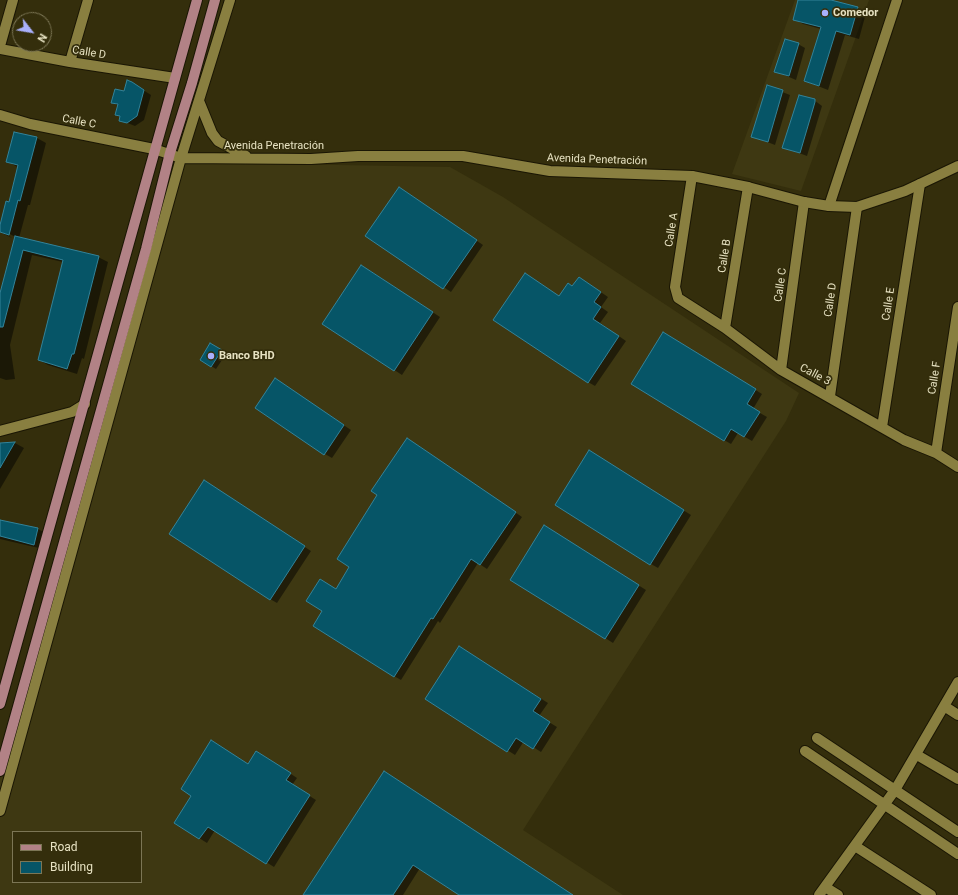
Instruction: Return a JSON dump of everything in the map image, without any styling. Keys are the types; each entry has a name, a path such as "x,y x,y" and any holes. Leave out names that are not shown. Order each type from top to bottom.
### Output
{"main road":[{"path":"0,704 85,404 154,149 197,0"},
{"path":"0,771 146,249 170,153 216,0"}],"street":[{"path":"0,47 13,0"},
{"path":"70,62 88,0"},
{"path":"0,810 181,158 230,0"},
{"path":"828,206 897,0"},
{"name":"Calle D","path":"0,47 70,62 175,78"},
{"path":"199,100 212,133 218,141 250,158"},
{"name":"Calle C","path":"0,115 30,124 154,149"},
{"name":"Avenida Penetración","path":"154,149 170,153 181,158 311,159 358,156 463,156 550,171 692,176 748,187 804,202 828,206 857,207 878,201 920,184 958,166"},
{"name":"Calle A","path":"675,287 692,176"},
{"name":"Calle E","path":"882,427 920,184"},
{"name":"Calle B","path":"725,328 748,187"},
{"name":"Calle C","path":"782,370 804,202"},
{"name":"Calle D","path":"830,396 857,207"},
{"name":"Calle 3","path":"675,287 678,298 725,328 782,370 830,396 904,440 936,453 958,467"},
{"name":"Calle F","path":"936,453 958,310"},
{"path":"0,431 72,412 85,404"},
{"path":"838,895 822,891 895,790 917,755 958,682"},
{"path":"944,706 958,715"},
{"path":"817,738 958,832"},
{"path":"805,751 958,854"},
{"path":"917,755 958,779"},
{"path":"855,846 931,895"}],"shaded area":[{"path":"795,0 869,0 801,191 732,174"},
{"path":"172,162 450,167 503,197 799,393 786,421 523,830 623,895 0,895 0,779"}],"building":[{"name":"Comedor","path":"798,0 831,0 858,7 850,35 836,31 819,86 804,81 821,27 793,20"},
{"path":"785,39 799,43 789,76 774,72"},
{"path":"127,80 144,90 137,116 127,123 119,121 120,116 115,115 118,104 111,103 115,89 124,91"},
{"path":"767,85 783,90 768,142 751,137"},
{"path":"799,95 815,99 800,153 782,148"},
{"path":"14,132 37,137 20,201 18,200 9,235 0,232 0,225 6,201 9,202 18,165 6,162"},
{"path":"399,187 477,240 443,289 365,236"},
{"path":"15,236 99,256 74,354 72,354 67,369 38,360 63,260 23,250 3,327 0,327 0,293"},
{"path":"361,265 433,312 394,371 322,324"},
{"path":"525,273 559,296 568,283 572,286 579,277 601,292 594,302 601,307 593,319 619,336 588,383 493,320"},
{"path":"663,332 756,389 747,404 760,412 744,437 731,429 724,441 631,384"},
{"name":"Banco BHD","path":"210,343 222,350 211,367 200,360"},
{"path":"275,378 344,425 324,455 255,408"},
{"path":"407,438 516,512 480,565 471,559 433,619 431,618 394,677 313,626 322,611 306,601 320,579 336,589 349,567 337,559 377,495 371,491"},
{"path":"15,442 0,468 0,443"},
{"path":"589,450 684,510 650,565 555,505"},
{"path":"204,480 305,546 270,600 169,534"},
{"path":"0,520 38,528 34,545 0,536"},
{"path":"544,525 639,585 605,639 510,580"},
{"path":"459,646 541,699 533,711 550,722 533,749 516,738 507,752 425,699"},
{"path":"211,740 248,764 256,751 291,773 286,780 310,795 266,864 208,827 199,839 174,823 191,796 181,789"},
{"path":"384,771 573,895 459,895 413,865 393,895 303,895"}],"place":[{"name":"Comedor","path":"825,13"},
{"name":"Banco BHD","path":"211,356"}]}
